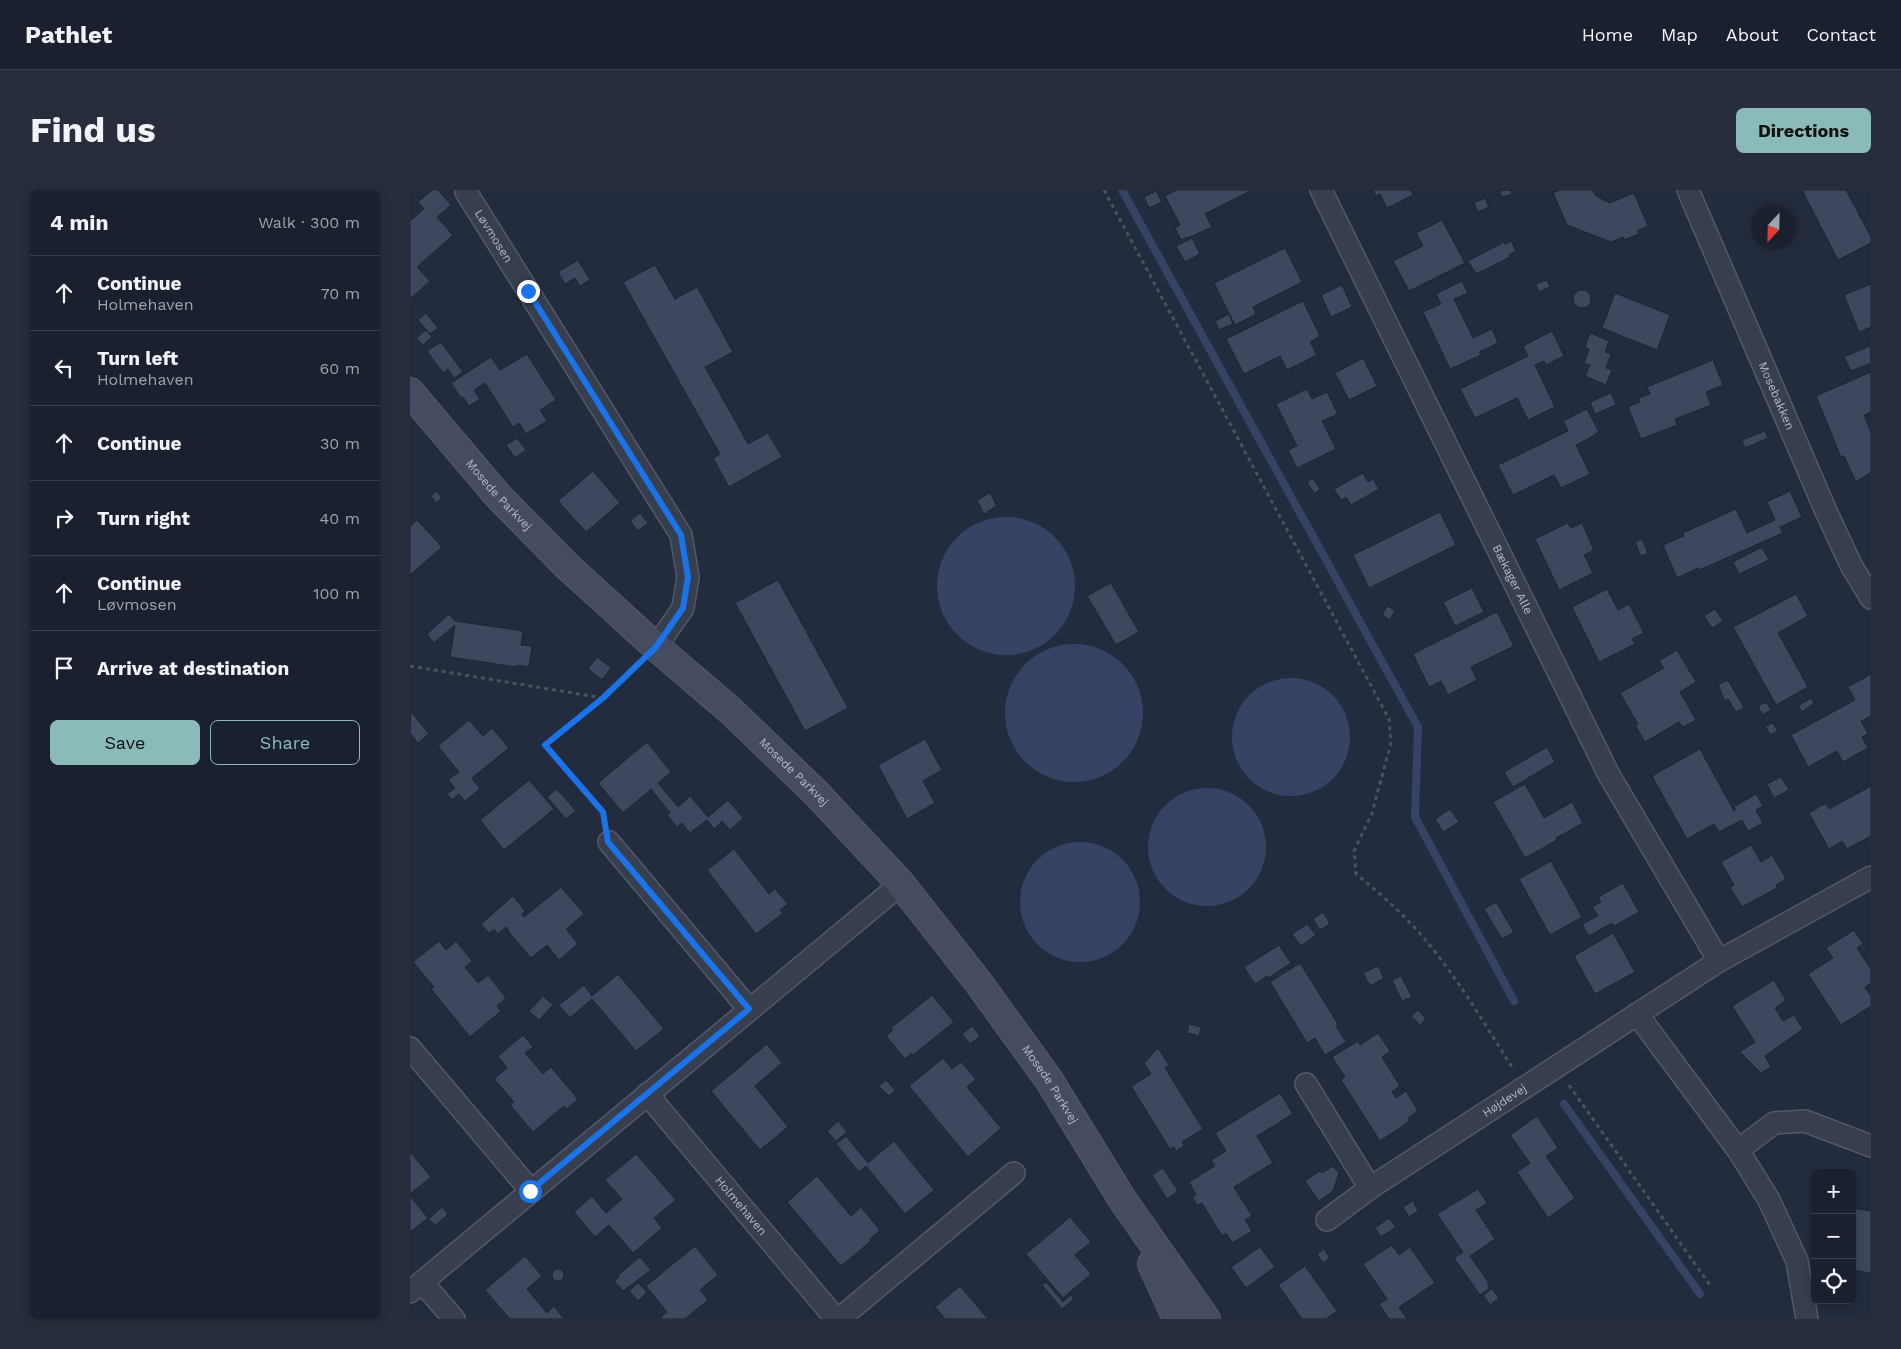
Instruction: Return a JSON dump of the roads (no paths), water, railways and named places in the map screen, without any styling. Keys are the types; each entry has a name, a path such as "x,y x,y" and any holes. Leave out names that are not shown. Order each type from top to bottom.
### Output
{"street":[{"name":"Bækager Alle","path":"1321,190 1609,775 1719,961"},
{"name":"Mosebakken","path":"1688,190 1850,565 1871,598"},
{"name":"Løvmosen","path":"466,192 681,535 688,577 683,608 656,647"},
{"name":"Mosede Parkvej","path":"410,392 498,496 568,566 656,647 731,711 816,793 901,884 978,982 1049,1080 1122,1200 1206,1319"},
{"path":"608,842 749,1009"},
{"name":"Højdevej","path":"1327,1220 1370,1188 1524,1086 1719,961 1871,876"},
{"path":"454,1319 416,1287 901,884"},
{"path":"1637,1014 1738,1150 1769,1200 1797,1261 1807,1319"},
{"path":"410,1048 530,1191"},
{"path":"1306,1084 1370,1188"},
{"name":"Holmehaven","path":"647,1094 836,1319"},
{"path":"1738,1150 1774,1124 1805,1121 1871,1146"},
{"path":"840,1319 1014,1173"},
{"name":"Mosede Parkvej","path":"1122,1200 1177,1319"}],"water":[{"path":"1006,517 1032,523 1044,529 1054,538 1063,548 1069,560 1075,586 1069,612 1063,624 1054,634 1044,643 1032,649 1006,655 980,649 968,643 958,634 949,624 943,612 937,586 943,560 949,548 958,538 968,529 980,523"},
{"path":"1074,644 1100,649 1123,664 1138,687 1143,713 1138,739 1123,762 1100,777 1074,782 1048,777 1025,762 1010,739 1005,713 1010,687 1025,664 1048,649"},
{"path":"1291,678 1314,682 1333,695 1346,714 1350,737 1346,760 1333,779 1314,792 1291,796 1268,792 1249,779 1236,760 1232,737 1236,714 1249,695 1268,682"},
{"path":"1207,788 1229,793 1240,798 1256,814 1261,825 1266,847 1261,869 1256,880 1240,896 1229,901 1207,906 1185,901 1174,896 1158,880 1153,869 1148,847 1153,825 1158,814 1174,798 1185,793"},
{"path":"1080,842 1092,843 1103,847 1113,852 1122,860 1130,869 1135,879 1139,890 1139,914 1135,925 1130,935 1122,944 1113,952 1103,957 1092,961 1080,962 1068,961 1057,957 1047,952 1038,944 1030,935 1025,925 1021,914 1020,902 1021,890 1025,879 1030,869 1038,860 1047,852 1057,847 1068,843"}],"waterway":[{"path":"1122,190 1418,727 1415,817 1514,1001"},
{"path":"1564,1104 1700,1294"}]}
